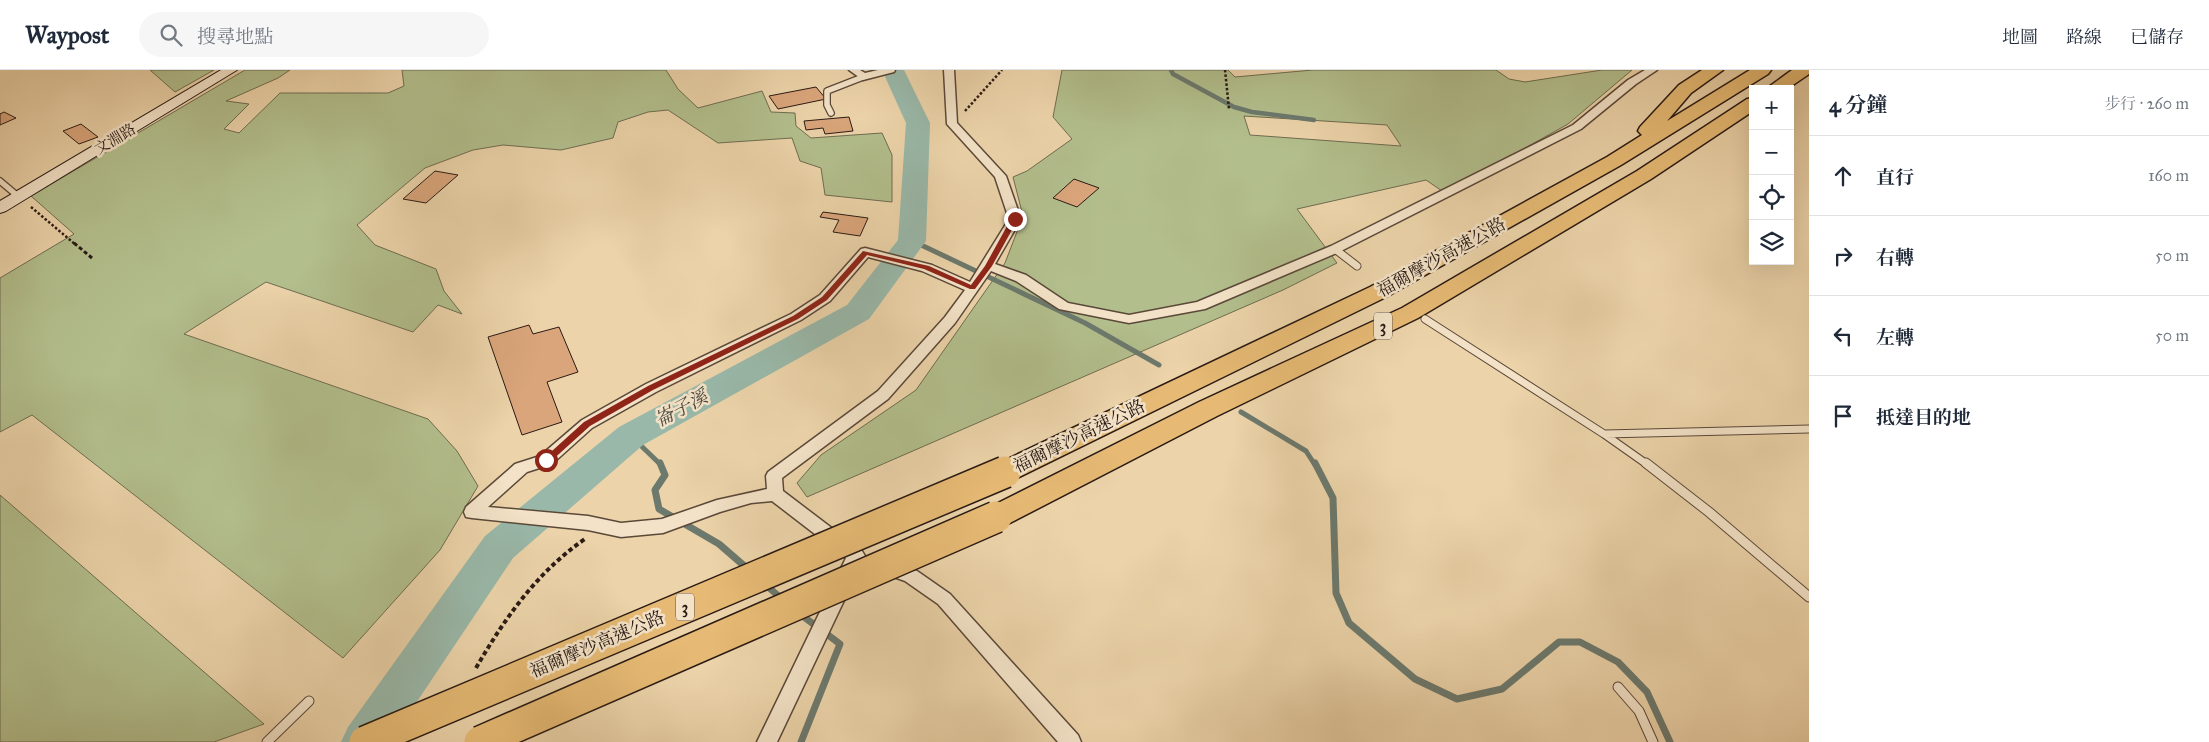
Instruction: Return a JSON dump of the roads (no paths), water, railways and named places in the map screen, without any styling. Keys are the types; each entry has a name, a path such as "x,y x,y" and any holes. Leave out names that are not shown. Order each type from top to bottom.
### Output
{"highway":[{"path":"1630,151 1684,89 1714,70"},
{"name":"福爾摩沙高速公路","path":"365,742 1005,472 1378,292 1630,151 1762,70"},
{"path":"1781,85 1804,70"},
{"path":"1794,95 1809,88"},
{"name":"福爾摩沙高速公路","path":"480,742 996,517 1208,409 1410,313 1661,163 1749,106"},
{"path":"1661,163 1749,118"}],"street":[{"name":"文淵路","path":"0,208 230,70"},
{"path":"859,74 890,70"},
{"path":"774,494 774,476 883,395 950,320 988,266 1015,219 1000,176 952,124 949,70"},
{"path":"988,266 1021,278 1064,306 1129,319 1200,306 1335,249 1577,127 1632,82 1652,70"},
{"path":"972,288 927,268 865,252 825,298 803,313 651,388 587,424 546,460 521,468 472,512 506,514 621,530 663,526 717,506 751,497 774,494 856,556 911,576 944,599 1071,742"},
{"path":"767,742 856,556"}],"lane":[{"path":"831,113 828,106 827,91 859,74"},
{"path":"0,181 19,197"},
{"path":"1335,249 1357,266"},
{"path":"1425,319 1461,345 1605,434 1709,509 1809,597"},
{"path":"1605,434 1809,429"},
{"path":"1618,687 1639,711 1653,742"},
{"path":"267,742 309,701"}],"waterway":[{"name":"崙子溪","path":"364,742 499,547 631,436 858,312 912,241 918,123 893,70"},
{"path":"1171,70 1173,74 1234,107 1252,112 1314,120"},
{"path":"912,241 920,245"},
{"path":"917,243 1085,323 1159,365"},
{"path":"1241,412 1306,451 1315,465"},
{"path":"631,436 661,465"},
{"path":"1315,463 1333,498 1336,593 1349,623 1415,679 1457,699 1502,689 1559,642 1580,642 1618,662 1647,692 1670,742"},
{"path":"661,465 665,475 655,490 659,509 719,544 749,570"},
{"path":"766,585 783,600"},
{"path":"800,614 840,644 801,742"}]}
